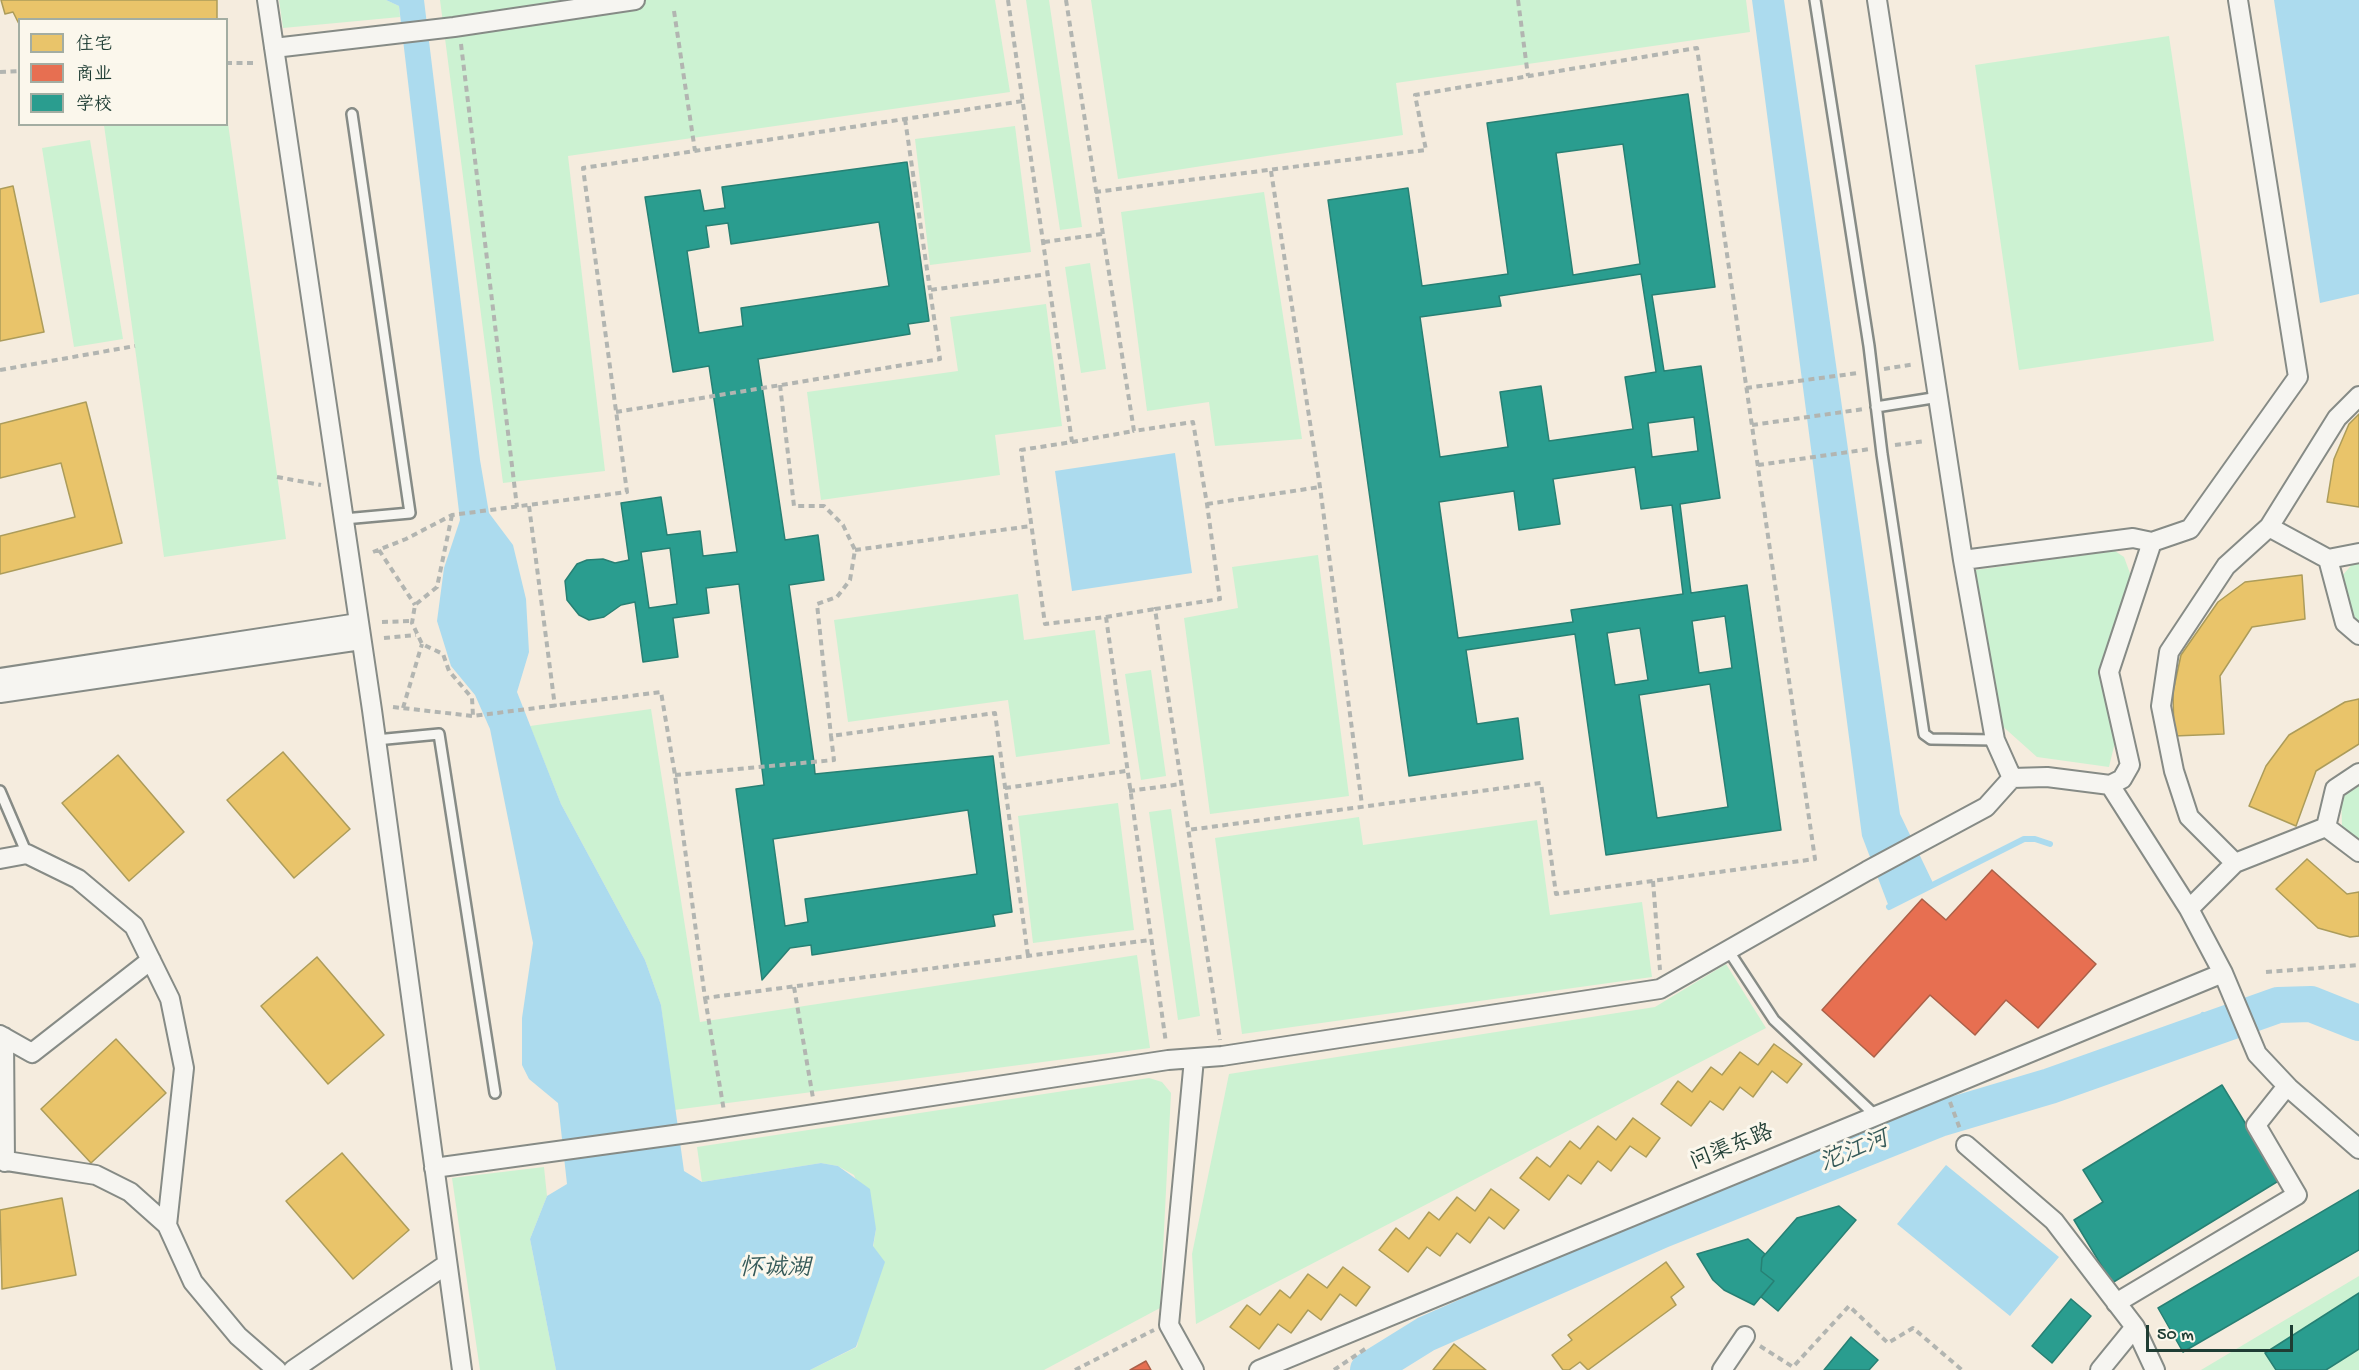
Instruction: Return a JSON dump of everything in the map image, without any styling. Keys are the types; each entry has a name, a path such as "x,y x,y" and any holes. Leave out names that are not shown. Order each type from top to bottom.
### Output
{"street":[{"path":"267,0 376,740 462,1370"},
{"path":"274,48 368,38 457,33 635,0"},
{"path":"1876,0 1963,560 1995,740 2012,778"},
{"path":"1963,560 2133,538 2151,542 2190,529 2298,377 2238,0"},
{"path":"2235,863 2189,817 2174,771 2161,706 2169,652 2226,566 2270,527 2337,418 2359,396"},
{"path":"2270,527 2328,559 2359,553"},
{"path":"434,1168 703,1131 1168,1060 1194,1059 1660,989 1867,871 1986,807 2012,778 2047,777 2110,785 2126,775 2130,765 2109,672 2151,542"},
{"path":"2328,559 2345,623 2359,635"},
{"path":"0,678 359,632"},
{"path":"0,693 359,632"},
{"path":"2326,827 2335,789 2359,773"},
{"path":"2110,785 2189,909 2223,973 2257,1054 2287,1086 2359,1149"},
{"path":"2189,909 2235,863 2326,827"},
{"path":"2326,827 2359,852"},
{"path":"0,859 27,854 78,879 134,926 170,999 184,1068 167,1225"},
{"path":"151,960 32,1053 2,1036 2,1161 96,1175 130,1191 167,1225 194,1281 238,1336 277,1370"},
{"name":"问渠东路","path":"1259,1370 2223,973"},
{"path":"1194,1059 1169,1325 1194,1370"},
{"path":"2116,1304 2297,1195 2256,1125 2287,1086"},
{"path":"1966,1145 2054,1221 2134,1327 2155,1370"},
{"path":"293,1370 447,1264"},
{"path":"2106,1369 2134,1327"},
{"path":"1722,1370 1745,1336"}],"lane":[{"path":"1815,0 1924,734 1931,739 1995,740"},
{"path":"344,519 410,513 351,114"},
{"path":"1876,407 1939,397"},
{"path":"376,740 439,734 495,1093"},
{"path":"0,791 27,854"},
{"path":"1732,956 1774,1020 1876,1116"}],"path":[{"path":"1008,0 1072,442"},
{"path":"1066,0 1134,431"},
{"path":"1518,0 1528,76"},
{"path":"674,11 695,151"},
{"path":"457,33 517,507"},
{"path":"1095,192 1426,150 1415,94 1697,48 1815,859 1556,894 1540,783 1188,830"},
{"path":"228,63 257,63"},
{"path":"0,72 18,71"},
{"path":"373,552 406,539 452,515 627,492 583,168 1023,101"},
{"path":"616,412 940,359 905,119"},
{"path":"1271,171 1320,488 1362,805"},
{"path":"1044,242 1102,234"},
{"path":"930,290 1048,274"},
{"path":"0,370 135,346"},
{"path":"1746,388 1848,374"},
{"path":"675,775 834,760 817,604 837,597 850,580 855,550 843,525 824,506 794,506 780,386"},
{"path":"1752,425 1853,411"},
{"path":"1193,422 1220,599 1045,624 1021,450 1072,442 1193,422"},
{"path":"1758,465 1858,451"},
{"path":"277,477 323,485"},
{"path":"1207,504 1320,488"},
{"path":"529,506 555,707"},
{"path":"452,515 437,587 415,605 412,621 416,635 422,644 442,654 449,671 472,698 473,716"},
{"path":"855,550 1031,526"},
{"path":"379,550 415,605"},
{"path":"1155,609 1220,1041"},
{"path":"1106,617 1167,1050"},
{"path":"382,622 412,621"},
{"path":"384,638 416,635"},
{"path":"403,708 422,644"},
{"path":"393,707 473,716 661,692 675,775 705,998 724,1112"},
{"path":"831,736 995,713 1028,956"},
{"path":"1005,788 1126,771"},
{"path":"1129,791 1180,784"},
{"path":"1653,881 1660,989"},
{"path":"705,998 1150,940"},
{"path":"2266,972 2359,965"},
{"path":"795,987 813,1100"},
{"path":"1945,1087 1966,1145"},
{"path":"1745,1336 1793,1367 1849,1306 1888,1343 1913,1328 1962,1370"},
{"path":"1075,1370 1143,1333 1169,1325"}],"shaded area":[{"path":"0,0 2359,0 2359,1370 0,1370"}],"green space":[{"path":"279,0 386,0 399,6 400,17 283,28"},
{"path":"440,0 995,0 1010,92 568,156 605,471 503,483"},
{"path":"1026,0 1049,0 1082,227 1060,230"},
{"path":"1091,0 1746,0 1750,32 1396,83 1403,135 1118,179"},
{"path":"2169,36 2214,341 2019,370 1975,65"},
{"path":"228,123 286,539 164,557 104,126 228,126"},
{"path":"1015,126 1031,252 930,265 915,139"},
{"path":"90,140 123,339 74,347 42,148"},
{"path":"1264,192 1302,439 1215,446 1209,402 1147,411 1121,212"},
{"path":"1090,263 1106,369 1081,373 1065,267"},
{"path":"1046,304 1062,426 995,435 1000,475 821,500 807,392 958,371 950,317"},
{"path":"2115,551 2124,557 2131,576 2101,668 2115,742 2109,767 2037,757 1999,723 1975,570"},
{"path":"1318,555 1349,796 1210,814 1184,618 1238,608 1232,567"},
{"path":"2355,561 2359,563 2359,627 2352,621 2342,576"},
{"path":"1018,594 1024,640 1095,630 1110,744 1016,757 1008,700 848,722 834,620"},
{"path":"1151,670 1166,776 1141,780 1125,674"},
{"path":"651,709 700,1022 1137,955 1150,1048 674,1110 661,1005 645,960 561,804 530,726"},
{"path":"2359,785 2359,841 2342,826 2341,795"},
{"path":"1118,803 1134,930 1033,943 1018,816"},
{"path":"1171,809 1200,1016 1178,1020 1149,812"},
{"path":"1359,817 1363,845 1537,820 1550,915 1642,902 1652,977 1242,1034 1215,838"},
{"path":"1726,964 1766,1028 1196,1324 1192,1254 1229,1074 1655,1007"},
{"path":"1149,1078 1162,1082 1171,1093 1160,1308 1044,1370 810,1370 857,1347 876,1229 854,1175 838,1166 821,1163 702,1182 697,1147"},
{"path":"544,1167 547,1196 530,1239 556,1370 480,1370 452,1178"},
{"path":"2359,1276 2359,1293 2265,1353 2276,1370 2201,1370"},
{"path":"2359,1349 2359,1370 2326,1370"}],"water":[{"name":"怀诚湖","path":"386,0 424,0 480,460 489,513 513,545 526,599 529,652 517,692 561,804 645,960 661,1005 684,1171 702,1182 821,1163 838,1166 870,1189 876,1229 873,1246 885,1262 856,1347 810,1370 556,1370 530,1239 547,1196 567,1184 558,1103 529,1079 522,1065 522,1018 533,943 490,729 475,695 451,666 437,621 444,568 460,520 399,6"},
{"path":"1752,0 1784,0 1900,814 1933,883 1889,907 1862,836"},
{"path":"2274,0 2359,0 2359,294 2320,303"},
{"path":"1175,453 1192,573 1072,591 1055,471"},
{"path":"1946,1165 2059,1257 2010,1316 1897,1224"}],"building: 住宅":[{"path":"1,0 217,0 217,18 18,18 18,22 13,12 5,14"},
{"path":"13,186 44,332 0,341 0,189"},
{"path":"86,402 122,543 0,574 0,536 75,517 61,463 0,478 0,424"},
{"path":"2359,414 2359,507 2327,502 2334,459 2349,424"},
{"path":"2302,575 2305,619 2252,627 2220,676 2224,734 2174,736 2173,692 2181,655 2218,602 2245,582"},
{"path":"2359,699 2359,744 2316,771 2296,826 2249,806 2266,766 2289,735 2345,702"},
{"path":"283,752 350,829 294,878 227,800"},
{"path":"118,755 184,832 129,881 62,803"},
{"path":"2307,859 2347,894 2359,892 2359,936 2350,937 2318,928 2276,889"},
{"path":"317,957 384,1035 328,1084 261,1006"},
{"path":"116,1039 166,1093 91,1163 41,1109"},
{"path":"1774,1044 1802,1064 1787,1083 1772,1071 1753,1097 1740,1087 1723,1110 1710,1101 1691,1126 1661,1104 1678,1081 1692,1092 1711,1067 1722,1075 1740,1052 1758,1065"},
{"path":"1633,1118 1660,1138 1646,1157 1630,1146 1611,1171 1598,1161 1581,1184 1568,1175 1549,1200 1520,1178 1537,1157 1550,1167 1570,1141 1580,1149 1598,1126 1616,1140"},
{"path":"342,1153 409,1230 353,1279 286,1201"},
{"path":"1491,1189 1519,1210 1504,1229 1489,1217 1470,1243 1457,1233 1440,1256 1427,1247 1408,1272 1379,1250 1396,1228 1409,1239 1429,1212 1439,1220 1457,1197 1475,1211"},
{"path":"62,1198 76,1275 2,1289 0,1210"},
{"path":"1666,1262 1684,1287 1671,1297 1676,1305 1588,1370 1580,1362 1569,1370 1563,1370 1552,1355 1572,1340 1568,1335"},
{"path":"1343,1267 1370,1287 1356,1306 1340,1294 1321,1320 1308,1310 1291,1333 1278,1324 1259,1349 1230,1327 1247,1305 1260,1315 1280,1290 1290,1298 1308,1274 1327,1288"},
{"path":"1454,1344 1486,1370 1433,1370"}],"building: 商业":[{"path":"1992,870 2096,964 2038,1028 2006,1000 1975,1035 1930,995 1874,1057 1822,1010 1922,899 1946,920"},
{"path":"1146,1361 1151,1370 1130,1370"}],"building: 学校":[{"path":"1688,94 1715,287 1652,295 1664,371 1701,366 1720,498 1680,504 1691,593 1747,585 1781,830 1606,855 1575,634 1466,650 1477,724 1518,718 1523,759 1409,776 1328,200 1408,188 1422,286 1508,274 1487,123","holes":["1623,144 1640,264 1573,275 1556,153","1641,274 1656,372 1625,377 1633,429 1549,441 1541,386 1500,392 1508,447 1440,457 1420,317 1501,306 1499,296","1694,417 1698,451 1652,457 1648,423","1635,467 1641,509 1672,505 1683,594 1571,610 1573,622 1458,638 1439,502 1514,491 1519,530 1560,524 1553,479","1725,616 1732,668 1699,673 1692,621","1640,628 1648,680 1615,685 1607,633","1710,684 1728,807 1657,818 1639,695"]},
{"path":"907,162 929,321 908,324 910,334 758,359 785,540 818,535 824,580 789,585 815,774 993,756 1012,912 993,915 995,926 812,955 811,945 790,948 762,980 736,789 764,785 739,584 706,588 709,613 673,618 678,657 643,662 635,602 621,605 604,617 589,620 579,615 567,600 565,581 577,564 587,560 603,559 615,563 629,560 621,503 661,497 667,535 700,531 703,556 737,552 709,366 673,372 645,197 700,190 704,211 725,208 722,187","holes":["879,222 889,286 741,308 743,326 699,333 687,251 709,247 706,226 728,223 731,244","670,548 677,604 649,608 641,552","968,810 977,874 805,899 808,922 785,926 773,839"]},
{"path":"2222,1085 2280,1180 2112,1283 2074,1220 2103,1202 2083,1170"},
{"path":"2359,1190 2359,1250 2183,1352 2158,1308"},
{"path":"1839,1206 1856,1220 1778,1311 1761,1297 1774,1281 1761,1271 1762,1258 1797,1218"},
{"path":"1748,1239 1765,1254 1762,1258 1761,1271 1774,1281 1754,1305 1724,1290 1713,1280 1697,1254"},
{"path":"2359,1293 2359,1349 2326,1370 2276,1370 2265,1353"},
{"path":"2071,1299 2091,1316 2052,1363 2032,1346"},
{"path":"1851,1337 1878,1360 1869,1370 1824,1370"}],"waterway":[{"path":"1889,907 2024,839 2035,839 2050,844"},
{"name":"沱江河","path":"1368,1370 1426,1334 1662,1230 1939,1119 2050,1086 2278,1005 2311,1004 2359,1023"},
{"path":"2203,1015 2223,1025"}]}
